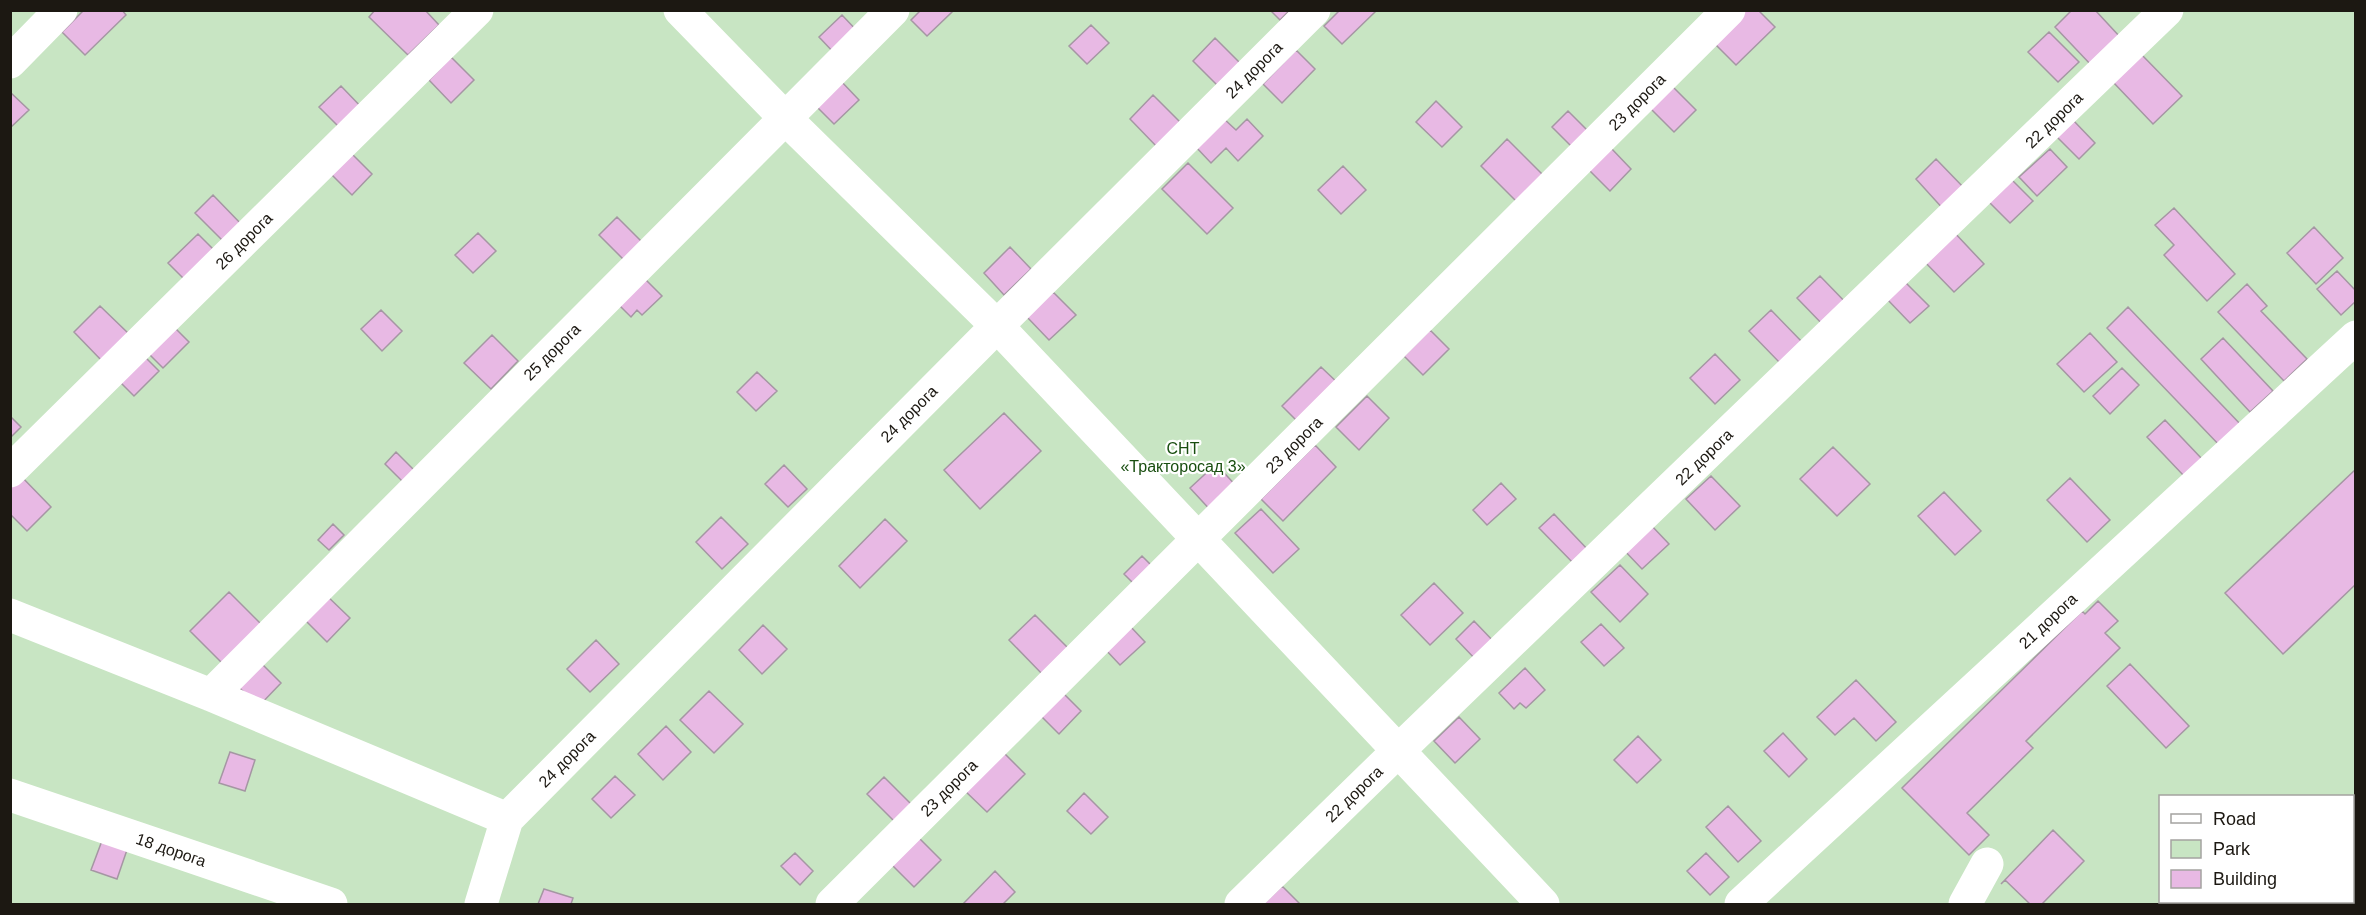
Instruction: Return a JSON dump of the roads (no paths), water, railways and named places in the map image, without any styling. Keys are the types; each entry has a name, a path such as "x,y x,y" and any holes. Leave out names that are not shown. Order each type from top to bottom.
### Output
{"street":[{"path":"10,62 61,10"},
{"name":"26 дорога","path":"10,471 477,10"},
{"path":"680,10 785,118 997,326 1543,904"},
{"name":"25 дорога","path":"211,694 893,10"},
{"name":"24 дорога","path":"507,819 1314,10"},
{"name":"23 дорога","path":"832,904 1728,10"},
{"name":"22 дорога","path":"1241,904 1398,750 2168,10"},
{"name":"21 дорога","path":"1741,904 2355,337"},
{"path":"10,615 211,694 507,819 481,904"},
{"name":"18 дорога","path":"10,795 331,904"},
{"path":"1965,904 1987,864"}],"park label":[{"name":"СНТ «Тракторосад 3»","path":"1183,457"}]}
